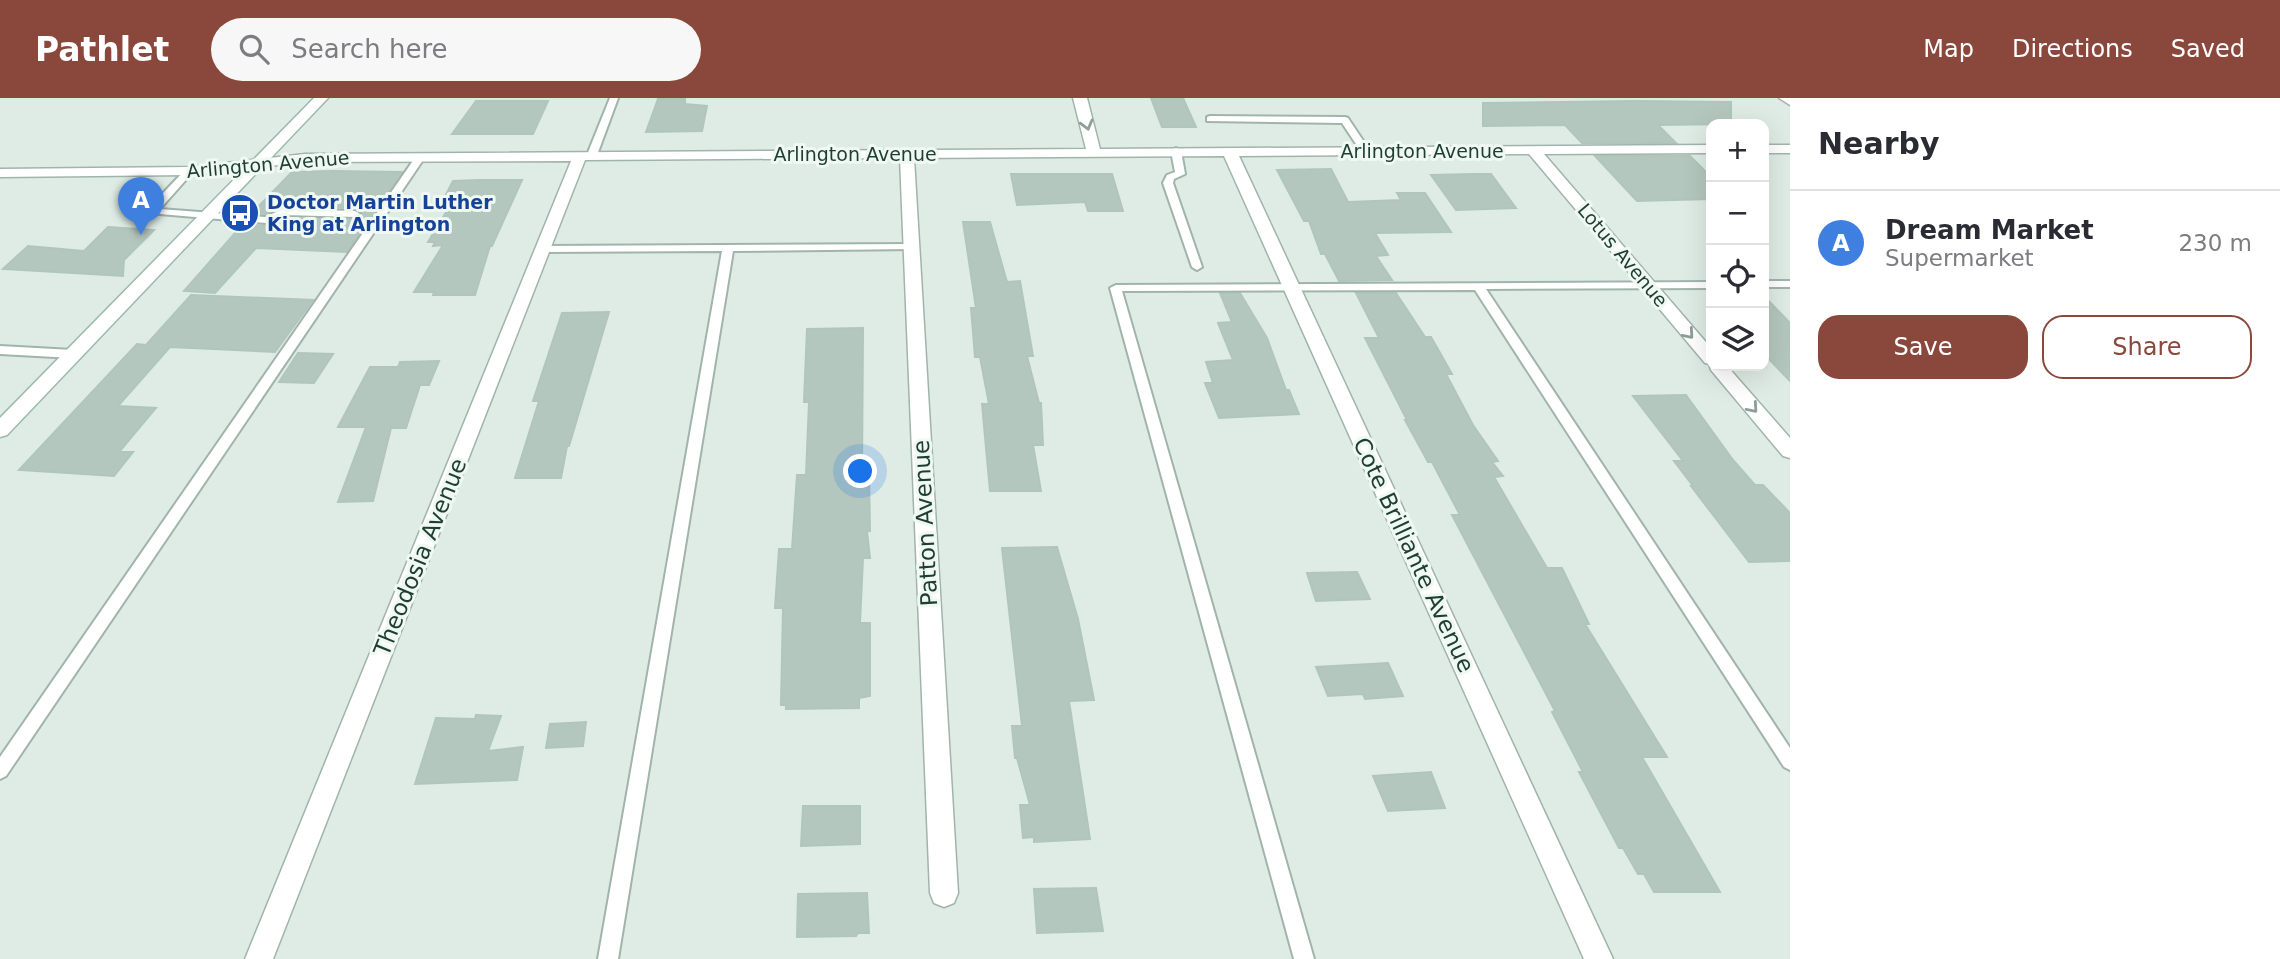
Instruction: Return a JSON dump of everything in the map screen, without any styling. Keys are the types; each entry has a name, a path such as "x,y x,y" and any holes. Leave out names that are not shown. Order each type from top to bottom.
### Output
{"street":[{"path":"0,430 321,98"},
{"path":"1080,98 1094,152"},
{"path":"1786,98 1790,101"},
{"name":"Arlington Avenue","path":"0,173 189,172 305,158 1706,149"},
{"path":"1769,149 1790,149"},
{"name":"Cote Brilliante Avenue","path":"1229,151 1599,959"},
{"name":"Lotus Avenue","path":"1534,151 1706,353"},
{"name":"Patton Avenue","path":"907,153 944,892"},
{"name":"Theodosia Avenue","path":"259,959 543,249 586,156"},
{"path":"1721,371 1790,451"}],"lane":[{"path":"586,156 614,98"},
{"path":"1210,119 1345,120 1365,151"},
{"path":"1176,151 1180,174 1170,177 1168,183 1198,267"},
{"path":"0,771 420,157"},
{"path":"189,172 152,211 266,220 283,212 355,214"},
{"path":"543,249 912,247"},
{"path":"608,959 728,248"},
{"path":"1769,284 1790,284"},
{"path":"1304,959 1116,288 1706,285"},
{"path":"1478,286 1790,762"},
{"path":"0,350 73,354"}],"building":[{"path":"1151,98 1183,98 1196,127 1162,127"},
{"path":"658,99 685,99 685,104 707,106 702,131 646,132"},
{"path":"476,101 548,101 533,134 452,134"},
{"path":"1731,102 1731,119 1706,119 1706,124 1658,125 1676,143 1582,143 1565,125 1483,126 1483,103"},
{"path":"1595,156 1690,156 1706,172 1706,199 1637,201"},
{"path":"1331,169 1348,202 1401,200 1397,193 1425,193 1451,232 1375,233 1388,255 1376,256 1392,280 1339,281 1325,254 1321,254 1309,221 1304,221 1277,170"},
{"path":"292,172 402,172 347,252 256,248 215,293 184,291 243,224 266,226 285,218 355,220 361,216 362,213 355,208 283,206 265,214 252,213"},
{"path":"1011,174 1112,174 1123,211 1088,211 1085,202 1017,205"},
{"path":"1491,174 1516,208 1456,210 1431,175"},
{"path":"522,180 490,246 475,295 414,292 443,245 433,246 435,242 428,242 451,204 441,204 453,181"},
{"path":"963,222 990,222 1007,282 1020,281 1033,356 1027,356 1041,403 1043,445 1033,445 1041,491 990,491 982,404 989,404 980,357 975,357 971,308 976,308"},
{"path":"108,227 154,230 124,260 123,276 3,269 28,246 84,251"},
{"path":"1220,293 1240,293 1267,338 1286,390 1289,390 1299,414 1219,418 1205,383 1213,383 1206,362 1233,360 1218,323 1232,322"},
{"path":"1356,293 1396,293 1425,337 1431,337 1452,374 1446,374 1473,425 1498,461 1492,462 1503,476 1494,477 1547,568 1562,568 1589,624 1585,624 1667,757 1642,757 1720,892 1654,892 1644,874 1638,874 1623,848 1619,848 1579,772 1583,772 1552,712 1555,711 1452,515 1460,515 1432,462 1428,462 1405,420 1365,338 1379,338"},
{"path":"191,295 313,300 275,352 170,347 118,406 156,408 119,452 133,452 114,476 19,470 137,344 146,345"},
{"path":"1769,301 1790,323 1790,381 1769,359"},
{"path":"609,312 567,446 561,478 515,478 539,401 533,401 562,313"},
{"path":"863,328 862,474 869,473 870,531 867,531 870,558 863,558 860,623 870,623 870,696 859,698 859,708 786,709 786,705 781,705 783,608 775,608 779,549 792,549 797,475 806,475 809,402 804,402 807,329"},
{"path":"298,353 333,354 314,383 279,382"},
{"path":"439,361 429,385 420,385 406,428 391,428 373,501 338,502 366,427 338,427 370,367 398,367 400,362"},
{"path":"1686,395 1733,460 1755,485 1763,485 1790,513 1790,561 1749,562 1691,486 1674,461 1683,461 1633,396"},
{"path":"1057,547 1078,619 1094,700 1069,701 1090,839 1034,842 1034,837 1023,838 1020,805 1030,805 1015,758 1012,726 1022,726 1002,548"},
{"path":"1357,572 1370,599 1316,601 1307,573"},
{"path":"1388,663 1403,696 1365,699 1363,694 1328,696 1316,667"},
{"path":"476,715 501,716 488,751 523,747 517,780 415,784 436,718 475,719"},
{"path":"586,722 583,746 546,748 550,724"},
{"path":"1431,772 1445,808 1388,811 1373,776"},
{"path":"803,806 860,806 860,844 801,846"},
{"path":"1096,888 1103,931 1037,933 1034,889"},
{"path":"867,893 869,933 858,933 856,936 797,937 798,894"}],"place":[{"name":"Doctor Martin Luther King at Arlington","path":"240,213"},
{"name":"Dream Market","path":"141,235"}]}
